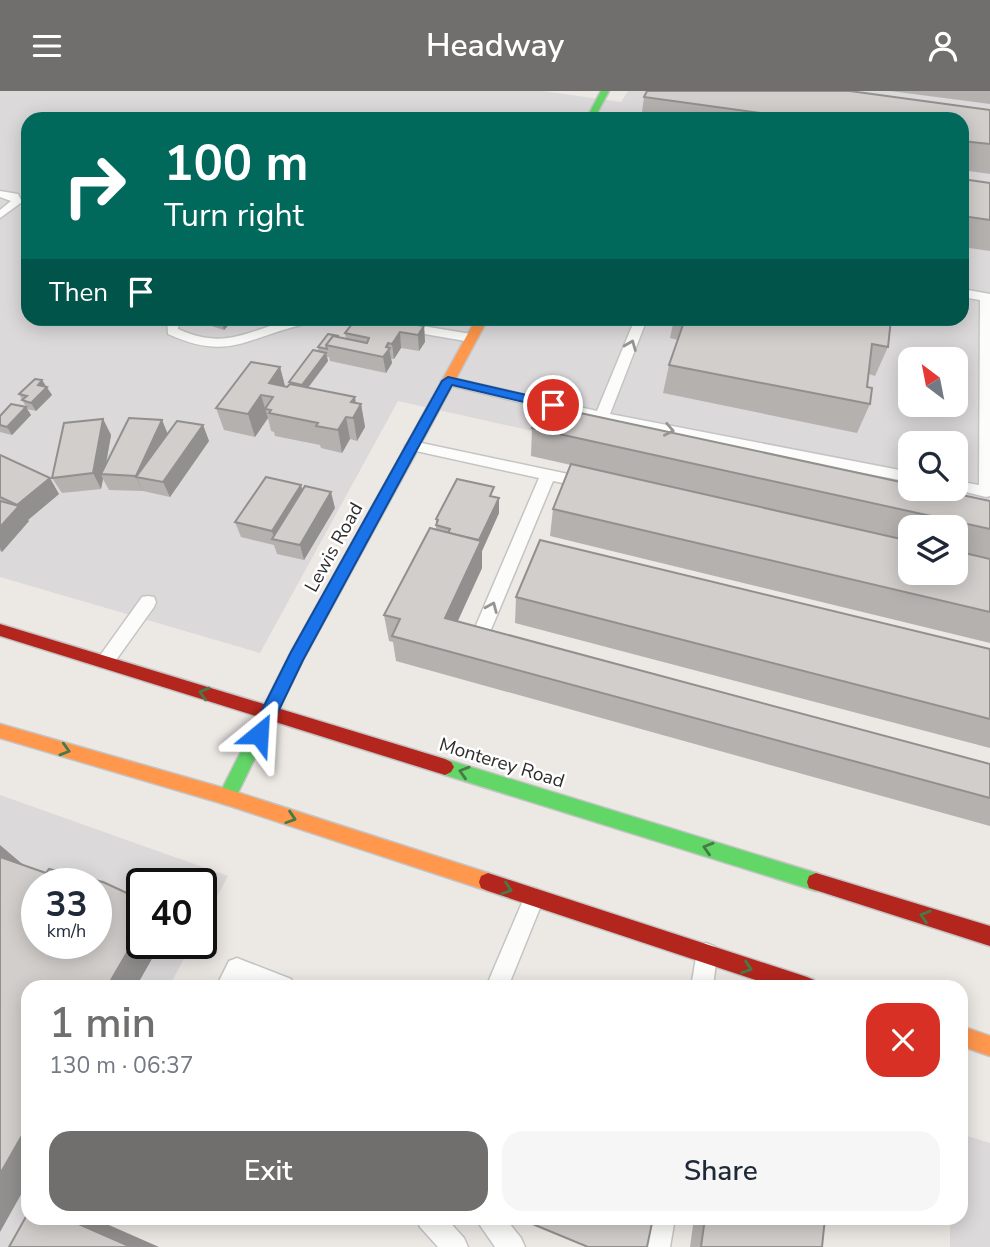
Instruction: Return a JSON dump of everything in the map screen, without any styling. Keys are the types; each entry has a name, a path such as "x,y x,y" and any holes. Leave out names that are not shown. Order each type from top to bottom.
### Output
{"main road":[{"path":"594,112 605,91"},
{"name":"Lewis Road","path":"226,797 297,657 478,326"},
{"name":"Monterey Road","path":"0,630 347,735 990,936"},
{"path":"0,731 226,797 786,980"},
{"path":"968,1038 990,1046"}],"lane":[{"path":"0,194 14,196 17,202 0,215"},
{"path":"968,488 986,492 986,297 969,294"},
{"path":"172,326 172,331 182,337 220,345 239,344 290,326"},
{"path":"402,326 471,338"},
{"path":"602,417 639,326"},
{"path":"448,381 602,417 898,475"},
{"path":"412,446 601,487"},
{"path":"507,644 480,637 548,475"},
{"path":"105,662 148,601"},
{"path":"500,980 534,898"},
{"path":"703,980 706,954"},
{"path":"232,980 237,969 265,980"},
{"path":"435,1225 455,1247"},
{"path":"494,1225 512,1247"},
{"path":"657,1247 661,1225"}],"shaded area":[{"path":"0,91 543,91 621,102 628,91 990,91 990,533 968,528 968,515 909,515 398,401 260,653 0,577"},
{"path":"0,795 205,868 126,868 126,959 184,959 173,980 21,980 21,1225 29,1225 31,1247 0,1247"},
{"path":"217,872 228,876 217,896"},
{"path":"968,1136 990,1143 990,1247 950,1247 950,1225 968,1225"}],"building":[{"path":"647,91 850,91 990,110 990,144 969,142 969,112 753,112 644,97"},
{"path":"969,180 990,183 990,220 969,217"},
{"path":"350,326 424,326 418,335 400,332 392,344 388,343 386,347 390,348 383,357 326,345 333,336 367,343 369,338 345,333"},
{"path":"683,326 890,326 888,347 872,344 867,387 872,388 870,404 669,365"},
{"path":"328,334 339,336 333,336 326,345 327,349 318,347"},
{"path":"313,350 326,353 302,385 289,382"},
{"path":"251,362 280,367 269,383 287,387 290,384 355,397 351,402 361,404 353,418 346,417 338,430 269,413 271,410 265,409 273,397 261,395 248,414 216,408"},
{"path":"35,379 42,380 38,385 47,387 31,403 22,400 27,396 19,394"},
{"path":"11,404 26,407 7,427 0,425 0,416"},
{"path":"543,405 898,481 898,501 968,501 968,496 990,501 990,529 968,524 968,515 927,515 532,428"},
{"path":"129,418 162,420 136,476 101,474"},
{"path":"103,419 93,473 52,478 64,423"},
{"path":"177,421 203,425 163,482 136,477"},
{"path":"0,455 50,478 17,505 0,497"},
{"path":"571,464 898,538 898,585 968,585 968,554 990,559 990,612 553,509"},
{"path":"266,477 301,485 272,531 235,522"},
{"path":"457,479 494,487 490,496 499,498 479,540 448,533 450,529 436,525 436,519"},
{"path":"305,486 331,492 300,545 272,539"},
{"path":"0,501 19,506 0,527"},
{"path":"430,528 481,541 445,618 990,764 990,798 392,636 400,619 384,615"},
{"path":"540,540 990,649 990,719 516,597"},
{"path":"0,857 32,868 21,868 21,959 112,959 112,886 126,893 126,954 111,980 21,980 21,1137 0,1174"},
{"path":"21,1225 81,1225 131,1247 9,1247"},
{"path":"535,1225 652,1225 647,1247 588,1247"},
{"path":"704,1225 824,1225 822,1247 701,1247"}],"traffic: fast":[{"path":"594,112 605,91"},
{"path":"227,797 297,657 405,460"},
{"path":"445,767 816,882"}],"traffic: slow":[{"path":"405,460 478,326"},
{"path":"0,731 227,797 488,882"},
{"path":"968,1038 990,1046"}],"traffic: jam":[{"path":"0,630 445,767"},
{"path":"488,882 786,980"},
{"path":"816,882 990,936"}],"route":[{"path":"259,734 297,657 448,381 553,405"}]}
